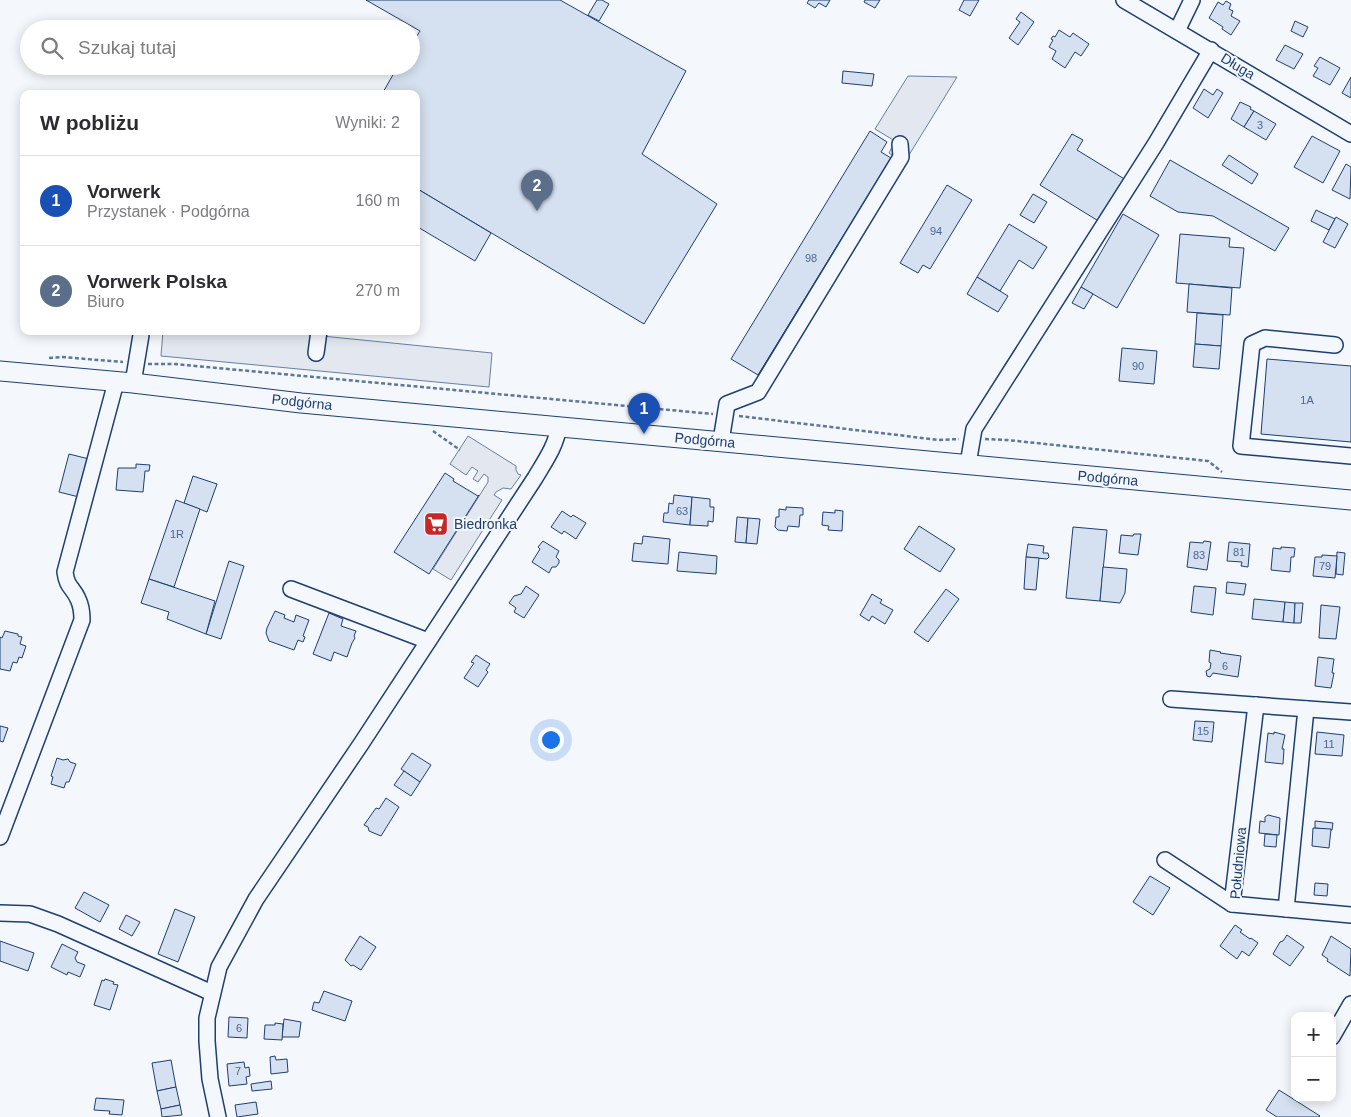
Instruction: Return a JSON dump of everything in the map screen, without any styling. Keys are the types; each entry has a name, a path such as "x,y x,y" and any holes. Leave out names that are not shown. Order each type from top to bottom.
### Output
{"main road":[{"name":"Podgórna","path":"0,371 125,382 301,402 1351,500"}],"street":[{"name":"Długa","path":"1124,0 1351,134"},
{"path":"1177,30 1192,0"},
{"path":"968,464 974,429 1156,143 1211,50"},
{"path":"721,441 727,404 758,392 901,157 900,144"},
{"path":"0,837 82,620 82,610 78,597 66,581 65,572 125,382 136,364 141,335"},
{"path":"316,353 318,335"},
{"path":"1335,345 1265,338 1252,344 1240,446 1351,456"},
{"path":"218,1117 210,1079 206,1041 207,1018 219,967 256,899 535,478 553,448 559,426"},
{"path":"291,589 428,641"},
{"path":"1171,699 1351,712"},
{"name":"Południowa","path":"1256,705 1232,904 1351,915"},
{"path":"1286,909 1306,708"},
{"path":"1165,860 1232,904"},
{"path":"0,913 30,914 58,924 212,993"},
{"path":"1336,1030 1351,1004"}],"path":[{"path":"46,358 62,357 136,364 174,364 725,415 939,440 1007,440 1208,461 1224,473"}],"shaded area":[{"path":"908,76 957,77 901,168 896,158 889,153 895,141 875,129"},
{"path":"163,335 312,335 492,353 489,387 161,356"},
{"path":"468,436 516,466 518,474 521,475 511,489 503,488 494,495 502,500 451,580 433,569 488,482 488,477 484,474 478,482 473,479 478,471 472,467 466,475 450,464"}],"building":[{"path":"366,0 560,0 686,71 642,154 717,204 644,324 420,190 420,90 384,90 393,75 420,75 420,20 401,20"},
{"path":"597,0 602,0 609,4 599,21 588,15"},
{"path":"809,0 830,0 826,7 819,3 815,8 807,3"},
{"path":"865,0 880,0 875,8 864,2"},
{"path":"964,0 979,0 970,16 959,10"},
{"path":"1226,1 1231,4 1229,9 1233,11 1231,16 1240,21 1231,35 1209,18 1218,2 1223,5"},
{"path":"1021,12 1034,22 1018,45 1009,38 1020,22 1016,19"},
{"path":"1295,21 1308,27 1303,37 1291,31"},
{"path":"1059,30 1070,37 1073,33 1089,44 1081,56 1075,52 1065,68 1052,59 1056,51 1049,47 1053,40 1051,39 1053,36 1055,37"},
{"path":"1285,45 1303,54 1294,69 1276,60"},
{"path":"1320,57 1340,68 1330,85 1313,76 1318,68 1314,66"},
{"path":"843,71 874,74 872,86 842,83"},
{"path":"1351,77 1351,98 1342,93"},
{"path":"1204,89 1213,95 1217,89 1223,93 1208,118 1193,108"},
{"path":"1240,102 1251,107 1250,109 1254,111 1244,127 1231,119"},
{"path":"1254,111 1276,124 1266,140 1244,127"},
{"path":"870,131 887,142 881,152 891,158 758,375 731,359"},
{"path":"1072,134 1083,140 1077,150 1126,180 1100,222 1040,185"},
{"path":"1312,136 1340,151 1323,183 1294,167"},
{"path":"1229,155 1258,174 1252,184 1222,165"},
{"path":"1170,160 1289,228 1275,251 1213,216 1178,212 1150,196"},
{"path":"1346,164 1351,167 1350,199 1332,190"},
{"path":"947,185 972,200 930,269 923,265 918,273 900,263"},
{"path":"420,190 491,233 475,261 420,228"},
{"path":"1033,194 1047,202 1034,223 1020,215"},
{"path":"1316,210 1335,219 1329,230 1311,221"},
{"path":"1123,214 1159,235 1117,308 1081,287"},
{"path":"1336,217 1348,224 1335,248 1323,242"},
{"path":"1009,224 1047,247 1033,269 1019,260 1000,291 977,277"},
{"path":"1180,234 1230,238 1229,247 1244,248 1240,288 1176,283"},
{"path":"977,277 1008,296 998,312 967,294"},
{"path":"1189,284 1232,288 1230,315 1187,312"},
{"path":"1081,287 1093,294 1084,309 1072,303"},
{"path":"1197,313 1223,315 1221,346 1195,344"},
{"path":"1195,344 1221,346 1219,369 1193,367"},
{"path":"1122,348 1157,351 1154,384 1119,381"},
{"path":"1267,359 1351,366 1351,442 1261,434"},
{"path":"69,454 89,459 79,497 59,492"},
{"path":"136,464 150,465 149,471 145,471 143,492 116,490 118,468 136,468"},
{"name":"Biedronka","path":"445,473 454,479 453,481 479,495 429,574 394,552"},
{"path":"193,476 217,484 207,512 184,503"},
{"path":"674,495 692,497 690,525 663,522 664,513 668,513 669,503 673,504"},
{"path":"692,497 710,499 710,507 714,507 713,522 708,521 708,526 690,525"},
{"path":"176,500 200,509 174,587 149,579"},
{"path":"786,507 803,508 799,527 788,526 787,531 778,530 775,527 776,517 779,517 779,509 786,510"},
{"path":"835,510 843,511 842,531 828,530 829,526 822,525 823,512 835,513"},
{"path":"562,511 586,523 576,539 564,531 562,534 551,527"},
{"path":"737,517 748,518 746,543 735,542"},
{"path":"748,518 760,519 757,544 746,543"},
{"path":"919,526 955,549 940,572 904,549"},
{"path":"1073,527 1107,530 1100,601 1066,598"},
{"path":"1134,534 1141,534 1138,555 1119,553 1121,535 1133,536"},
{"path":"643,536 670,539 668,564 632,561 634,543 642,544"},
{"path":"543,541 559,551 556,557 559,563 556,567 552,567 549,573 532,562 540,549 538,547"},
{"path":"1204,541 1211,542 1207,570 1187,567 1190,542 1203,543"},
{"path":"1229,542 1250,544 1248,567 1241,566 1242,562 1227,561"},
{"path":"1028,544 1044,546 1043,553 1048,553 1049,557 1047,559 1026,557"},
{"path":"1281,547 1295,548 1294,557 1291,557 1290,572 1271,570 1273,548 1281,549"},
{"path":"679,552 717,556 716,574 677,571"},
{"path":"1337,552 1345,553 1343,575 1336,574"},
{"path":"1322,555 1337,556 1335,578 1313,576 1315,557 1322,557"},
{"path":"1026,557 1039,558 1036,590 1024,589"},
{"path":"229,561 244,566 221,639 206,634"},
{"path":"1103,567 1127,569 1125,593 1120,603 1100,601"},
{"path":"149,579 215,601 206,634 167,619 169,612 141,603"},
{"path":"1227,582 1246,584 1244,595 1226,593"},
{"path":"526,586 539,595 524,618 514,612 516,608 509,603 514,596 521,594"},
{"path":"1194,586 1216,588 1213,615 1191,612"},
{"path":"946,589 959,599 928,642 914,632"},
{"path":"872,594 882,600 880,603 893,610 885,624 872,616 869,621 860,615"},
{"path":"1254,599 1285,602 1283,622 1252,619"},
{"path":"1285,602 1295,603 1294,623 1283,622"},
{"path":"1295,603 1303,603 1301,623 1294,623"},
{"path":"1321,605 1340,607 1336,639 1319,638"},
{"path":"275,611 285,615 284,618 294,622 296,615 309,620 303,636 305,637 303,642 298,640 294,650 269,641 266,633 267,628"},
{"path":"329,613 343,619 341,626 356,631 347,657 334,652 331,661 313,654"},
{"path":"5,631 18,634 18,636 22,637 20,644 26,646 22,658 19,657 17,663 13,662 10,671 0,669 0,637 2,638"},
{"path":"1210,650 1241,656 1238,677 1213,673 1210,677 1207,676 1206,671 1210,669 1211,663 1209,662"},
{"path":"476,655 490,664 486,670 488,672 478,687 464,678 474,663 471,662"},
{"path":"1318,657 1334,659 1331,688 1315,686"},
{"path":"1195,721 1214,722 1212,742 1193,740"},
{"path":"0,726 8,728 3,742 0,741"},
{"path":"1274,732 1285,735 1282,749 1284,749 1283,764 1265,762 1268,733 1274,734"},
{"path":"1317,732 1344,735 1342,756 1315,754"},
{"path":"412,753 431,765 420,782 401,769"},
{"path":"57,758 68,759 76,764 69,782 66,782 64,788 51,784 53,777 51,776"},
{"path":"404,771 420,782 411,796 394,785"},
{"path":"386,798 399,807 381,836 369,831 368,827 364,825 376,808 379,809"},
{"path":"1268,815 1280,818 1279,835 1259,833 1260,821 1265,822 1265,817"},
{"path":"1315,821 1333,823 1332,830 1315,828"},
{"path":"1313,828 1331,829 1329,848 1312,846"},
{"path":"1265,834 1277,835 1276,847 1264,846"},
{"path":"1150,876 1170,888 1153,915 1133,902"},
{"path":"1315,883 1328,884 1327,896 1314,895"},
{"path":"84,892 109,905 100,922 75,908"},
{"path":"175,909 195,917 178,962 158,954"},
{"path":"126,915 140,922 132,936 119,929"},
{"path":"1235,925 1242,930 1240,932 1258,943 1249,956 1242,951 1237,959 1220,946"},
{"path":"1287,935 1304,947 1290,966 1273,954"},
{"path":"360,936 376,947 361,970 353,965 351,966 345,960"},
{"path":"1331,936 1351,949 1350,976 1327,961 1328,959 1322,955"},
{"path":"0,941 34,953 28,971 0,961"},
{"path":"62,944 78,952 75,958 77,962 85,965 80,977 68,972 67,975 51,967"},
{"path":"105,979 118,985 110,1010 94,1005 102,980 104,981"},
{"path":"324,991 352,1001 345,1021 312,1010 314,1002 319,1003"},
{"path":"229,1017 248,1018 247,1038 228,1037"},
{"path":"284,1019 301,1022 299,1037 282,1037"},
{"path":"275,1023 283,1024 282,1040 264,1039 265,1025 275,1025"},
{"path":"275,1056 276,1060 287,1059 288,1072 271,1074 270,1057"},
{"path":"171,1060 176,1087 157,1091 152,1063"},
{"path":"244,1062 245,1068 249,1067 250,1076 246,1077 247,1084 229,1086 227,1064"},
{"path":"271,1081 272,1089 252,1091 251,1084"},
{"path":"176,1087 180,1105 161,1109 157,1091"},
{"path":"1279,1090 1291,1098 1291,1102 1298,1102 1320,1116 1277,1117 1266,1110"},
{"path":"96,1098 124,1100 122,1115 109,1114 110,1111 94,1110"},
{"path":"256,1102 258,1114 237,1117 235,1105"},
{"path":"180,1105 182,1115 162,1117 161,1109"}],"place":[{"name":"Vorwerk Polska","path":"537,211"},
{"name":"Vorwerk","path":"644,434"},
{"name":"Biedronka","path":"436,524"}]}
